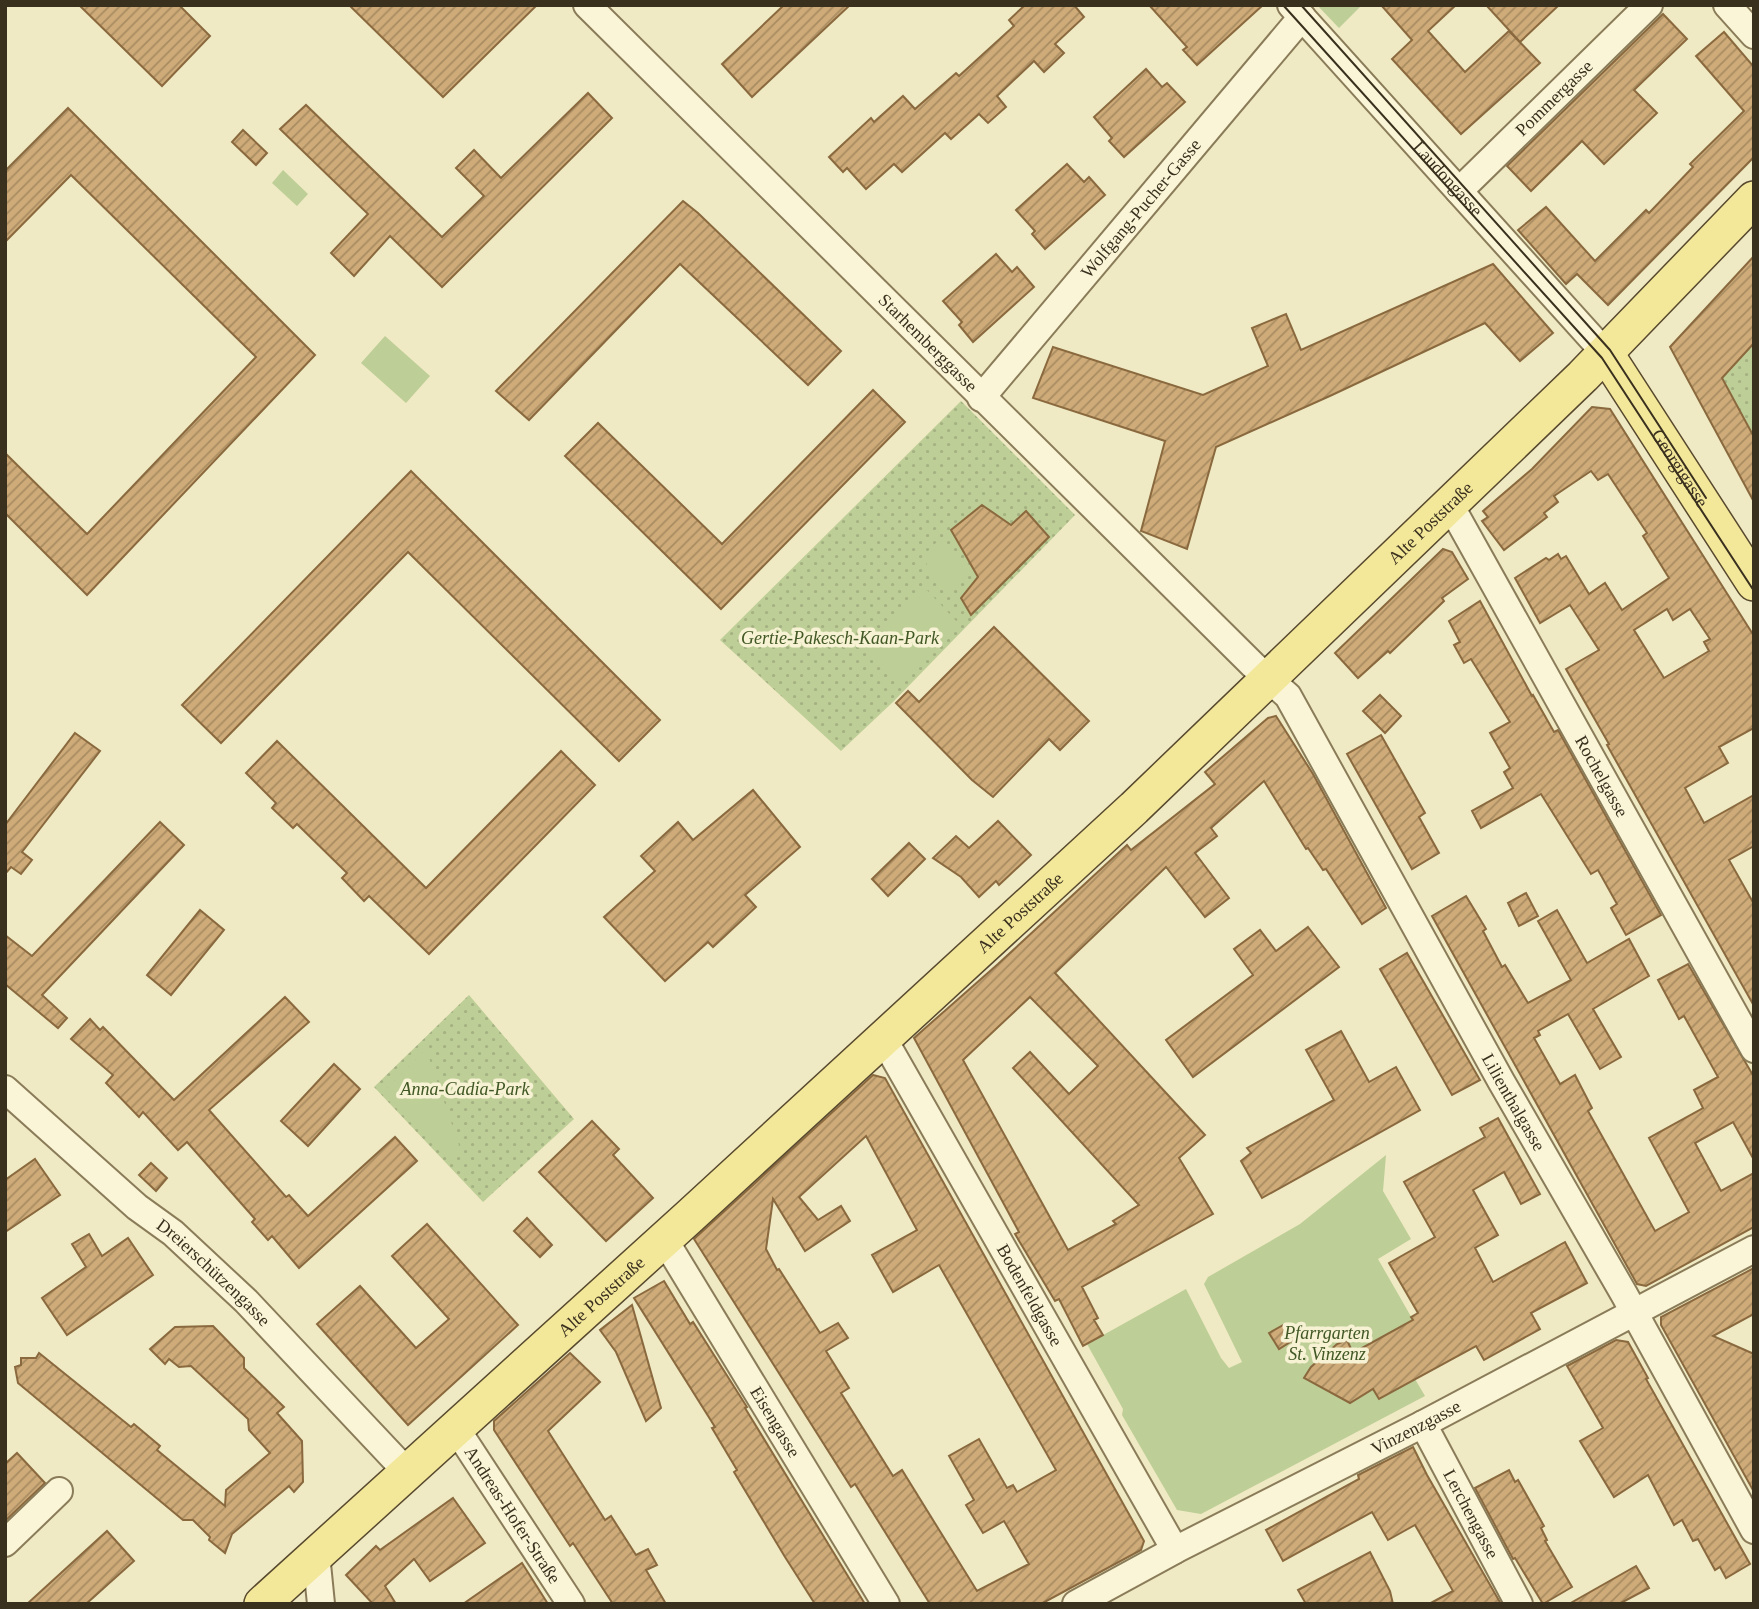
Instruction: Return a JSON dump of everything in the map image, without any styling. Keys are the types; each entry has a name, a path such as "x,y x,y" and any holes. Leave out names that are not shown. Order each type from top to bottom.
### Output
{"main road":[{"name":"Alte Poststraße","path":"262,1604 1134,808 1606,354 1754,199"},
{"name":"Georgigasse","path":"1606,354 1754,583"}],"street":[{"name":"Starhemberggasse","path":"587,5 981,398 1269,678"},
{"name":"Pommergasse","path":"1459,191 1648,5"},
{"path":"1727,5 1754,35"},
{"name":"Wolfgang-Pucher-Gasse","path":"981,398 1297,11"},
{"name":"Laudongasse","path":"1297,11 1606,354"},
{"name":"Rochelgasse","path":"1449,503 1754,1049"},
{"name":"Lilienthalgasse","path":"1269,678 1288,696 1754,1530"},
{"name":"Bodenfeldgasse","path":"883,1038 1175,1550"},
{"name":"Dreierschützengasse","path":"5,1089 137,1207 173,1233 246,1301 407,1472"},
{"name":"Eisengasse","path":"664,1239 886,1604"},
{"name":"Vinzenzgasse","path":"1076,1604 1754,1249"},
{"name":"Lerchengasse","path":"1423,1424 1519,1604"},
{"name":"Andreas-Hofer-Straße","path":"454,1427 571,1604"},
{"path":"5,1543 59,1491"},
{"path":"316,1554 321,1604"}],"green space":[{"path":"1317,5 1362,5 1339,28"},
{"path":"283,170 308,194 297,206 272,183"},
{"path":"385,336 430,376 406,403 361,363"},
{"path":"1754,343 1754,437 1722,378"},
{"name":"Gertie-Pakesch-Kaan-Park","path":"961,401 1075,515 894,701 841,751 720,640"},
{"path":"936,543 942,544 964,568 965,575 953,588 938,580 925,560 924,555"},
{"path":"927,590 959,624 899,683 866,649"},
{"name":"Anna-Cadia-Park","path":"469,995 574,1119 483,1202 374,1087"},
{"path":"426,1049 459,1145 450,1160 385,1090"},
{"name":"Pfarrgarten St. Vinzenz","path":"1386,1155 1383,1191 1411,1239 1378,1259 1413,1320 1415,1379 1425,1396 1201,1514 1177,1510 1122,1415 1123,1409 1087,1344 1186,1289 1221,1358 1229,1368 1242,1362 1204,1284 1208,1277 1300,1224"}],"building":[{"path":"79,5 179,5 210,36 162,86"},
{"path":"349,5 537,5 443,97"},
{"path":"784,5 850,5 752,97 722,64"},
{"path":"1025,5 1074,5 1084,17 1055,44 1064,53 1044,72 1034,61 997,96 1006,107 988,123 979,114 951,139 945,133 902,172 894,164 866,189 847,168 843,172 829,157 871,118 874,122 903,96 915,109 956,73 959,76 1014,26 1009,20"},
{"path":"1149,5 1263,5 1197,65 1183,50 1187,47"},
{"path":"1381,5 1456,5 1428,31 1465,72 1509,31 1540,63 1461,134 1392,59 1412,40"},
{"path":"1486,5 1559,5 1520,42"},
{"path":"1663,14 1687,39 1634,90 1657,113 1604,164 1582,141 1531,191 1507,166"},
{"path":"1724,32 1754,67 1754,157 1608,305 1577,274 1566,284 1518,230 1546,207 1595,261 1646,210 1649,213 1693,167 1690,164 1744,111 1696,56"},
{"path":"1146,69 1162,87 1167,83 1185,102 1124,157 1109,141 1112,138 1094,117"},
{"path":"588,93 612,118 442,287 390,236 354,276 331,253 368,214 280,129 306,105 442,237 484,196 456,168 474,150 501,178"},
{"path":"68,108 315,355 87,595 5,513 5,453 87,534 256,357 71,175 5,242 5,171"},
{"path":"243,130 267,153 256,165 232,142"},
{"path":"1067,164 1084,182 1089,177 1105,195 1045,249 1032,234 1035,231 1016,210"},
{"path":"683,201 841,351 808,385 680,264 529,420 496,391"},
{"path":"996,254 1012,272 1017,267 1034,287 973,342 959,325 962,322 943,301"},
{"path":"1754,256 1754,343 1722,378 1754,437 1754,502 1670,347"},
{"path":"1493,264 1553,333 1520,361 1485,323 1216,447 1187,549 1141,531 1165,441 1033,398 1053,347 1203,395 1268,366 1252,328 1286,314 1301,350"},
{"path":"873,390 905,422 721,609 565,456 598,423 722,544"},
{"path":"1592,407 1610,409 1754,636 1754,728 1719,747 1728,763 1685,788 1704,823 1754,795 1754,846 1729,860 1754,904 1754,1006 1566,669 1599,650 1570,605 1540,623 1515,578 1546,558 1549,560 1558,554 1561,559 1566,556 1589,594 1605,583 1622,610 1669,578 1643,536 1647,533 1608,474 1598,480 1591,471 1554,496 1558,502 1544,513 1547,517 1504,550 1482,521 1488,517 1483,511 1532,469","holes":["1667,609 1673,620 1690,609 1710,639 1704,642 1709,651 1664,678 1634,630"]},
{"path":"411,471 660,720 619,761 408,552 221,743 182,705"},
{"path":"982,505 1011,525 1026,511 1049,537 971,615 961,598 978,577 951,530"},
{"path":"1443,549 1452,552 1468,579 1442,598 1444,601 1390,653 1388,651 1358,678 1335,653"},
{"path":"1480,601 1532,696 1554,732 1558,730 1661,915 1626,935 1611,908 1617,904 1598,870 1591,874 1541,794 1481,828 1472,811 1513,788 1504,772 1510,768 1490,733 1510,722 1471,659 1464,663 1454,645 1460,642 1449,621"},
{"path":"994,627 1089,721 1060,750 1049,739 993,797 972,780 896,703 908,691 919,702"},
{"path":"1380,695 1401,716 1385,733 1363,711"},
{"path":"1276,716 1313,774 1386,908 1362,924 1326,869 1323,870 1308,848 1306,849 1264,781 1211,828 1217,836 1195,853 1229,898 1205,917 1166,867 1055,973 1205,1135 1179,1158 1213,1214 1082,1287 1098,1318 1094,1320 1103,1335 1083,1346 1059,1299 1055,1301 1015,1234 1019,1232 914,1038 1127,845 1131,850 1215,784 1205,772 1268,718","holes":["1030,997 1098,1066 1069,1094 1030,1052 1013,1068 1139,1205 1113,1221 1116,1224 1068,1250 963,1060"]},
{"path":"75,733 100,751 22,852 32,860 21,874 11,867 5,874 5,825"},
{"path":"1381,735 1425,813 1419,817 1439,853 1412,869 1347,754"},
{"path":"277,741 426,888 561,751 595,785 429,954 369,896 364,901 342,878 347,873 297,824 293,828 272,808 276,803 246,773"},
{"path":"753,790 800,847 745,895 756,907 713,947 708,942 665,981 604,917 655,871 641,856 678,822 693,840"},
{"path":"998,821 1031,855 999,885 996,881 979,897 961,877 933,858 956,836 969,848"},
{"path":"160,822 184,845 42,995 67,1018 58,1028 5,984 5,935 32,956"},
{"path":"909,843 925,859 888,896 872,879"},
{"path":"1526,893 1538,916 1519,926 1508,903"},
{"path":"1466,896 1486,929 1483,931 1502,967 1505,965 1528,1003 1571,980 1538,921 1557,910 1587,963 1629,939 1649,976 1593,1009 1621,1057 1600,1069 1568,1014 1538,1031 1540,1035 1534,1038 1560,1084 1575,1075 1592,1108 1588,1111 1655,1231 1689,1212 1649,1138 1703,1108 1694,1090 1718,1077 1684,1016 1679,1019 1658,980 1688,964 1754,1077 1754,1160 1733,1122 1695,1143 1721,1191 1754,1173 1754,1227 1646,1286 1637,1284 1432,916"},
{"path":"200,910 224,930 171,995 147,975"},
{"path":"1308,927 1339,967 1193,1077 1166,1040 1253,975 1234,949 1260,930 1276,951"},
{"path":"1407,953 1480,1080 1452,1095 1380,969"},
{"path":"285,997 309,1022 209,1110 286,1197 289,1195 308,1216 395,1137 417,1161 299,1268 272,1236 268,1240 252,1222 255,1219 187,1142 178,1150 143,1112 139,1117 106,1083 113,1075 71,1039 90,1019 100,1030 103,1027 174,1100"},
{"path":"1341,1031 1369,1082 1396,1067 1420,1110 1262,1198 1241,1161 1251,1153 1247,1148 1334,1100 1306,1050"},
{"path":"334,1064 360,1089 308,1146 281,1121"},
{"path":"873,1075 885,1078 1144,1541 1141,1550 1041,1604 930,1604 855,1484 851,1487 694,1239","holes":["866,1136 917,1230 872,1255 893,1292 939,1265 1056,1470 1017,1492 1013,1485 1007,1488 979,1439 949,1456 974,1500 966,1505 983,1533 1004,1521 1029,1564 977,1591 902,1470 893,1476 841,1393 849,1388 826,1351 848,1338 838,1323 820,1333 779,1269 777,1270 766,1249 773,1199 805,1251 850,1221 841,1206 818,1220 799,1197"]},
{"path":"1498,1118 1540,1194 1521,1204 1504,1172 1473,1190 1498,1235 1475,1248 1493,1282 1565,1242 1587,1283 1531,1313 1540,1329 1484,1360 1476,1346 1379,1399 1373,1389 1350,1403 1304,1378 1311,1367 1337,1344 1347,1340 1353,1353 1413,1320 1411,1317 1418,1313 1389,1263 1435,1237 1404,1182 1485,1137 1480,1128"},
{"path":"592,1121 619,1149 613,1155 653,1198 606,1241 539,1172"},
{"path":"35,1159 60,1195 5,1232 5,1180"},
{"path":"151,1163 167,1178 156,1191 139,1175"},
{"path":"527,1218 552,1245 540,1257 514,1231"},
{"path":"427,1224 518,1325 408,1425 317,1324 360,1286 416,1348 449,1319 392,1256"},
{"path":"89,1234 102,1256 128,1238 153,1275 67,1335 42,1298 86,1267 72,1244"},
{"path":"1754,1268 1754,1314 1713,1336 1754,1354 1754,1492 1661,1325 1661,1317"},
{"path":"664,1281 747,1407 745,1408 865,1604 815,1604 785,1557 734,1472 737,1470 712,1428 715,1427 634,1298"},
{"path":"632,1305 661,1408 646,1421 616,1352 600,1330"},
{"path":"1285,1324 1295,1339 1279,1349 1269,1333"},
{"path":"213,1326 244,1358 244,1368 284,1407 277,1413 302,1441 303,1482 294,1492 289,1486 232,1534 225,1553 209,1540 210,1537 193,1520 183,1520 18,1383 15,1367 21,1365 21,1358 36,1358 39,1353 131,1427 134,1424 160,1446 157,1450 225,1506 226,1490 270,1453 249,1430 248,1419 191,1366 179,1367 169,1359 165,1364 150,1349 175,1327"},
{"path":"1616,1340 1628,1342 1750,1564 1726,1578 1720,1567 1715,1570 1698,1539 1693,1541 1682,1520 1674,1525 1648,1475 1614,1497 1580,1441 1603,1428 1567,1366"},
{"path":"570,1353 600,1382 548,1431 605,1520 611,1516 636,1555 648,1549 657,1565 646,1570 666,1604 613,1604 573,1543 570,1546 494,1430 494,1421"},
{"path":"1413,1447 1501,1604 1429,1604 1453,1591 1415,1525 1388,1540 1372,1512 1283,1561 1266,1530 1359,1479 1358,1475"},
{"path":"17,1453 45,1483 5,1521 5,1464"},
{"path":"1509,1470 1515,1482 1518,1480 1544,1526 1541,1528 1547,1540 1545,1541 1572,1587 1543,1604 1515,1558 1513,1559 1475,1488"},
{"path":"453,1498 485,1543 430,1581 414,1559 385,1586 396,1604 373,1604 346,1575 376,1546 380,1550"},
{"path":"107,1531 134,1561 86,1604 27,1604"},
{"path":"1370,1552 1390,1591 1393,1604 1306,1604 1298,1590"},
{"path":"522,1563 548,1604 463,1604"},
{"path":"1636,1566 1649,1588 1619,1604 1569,1604"}],"tram line":[{"path":"1283,5 1602,358 1754,591"},
{"path":"1301,5 1610,350 1706,498"}]}
